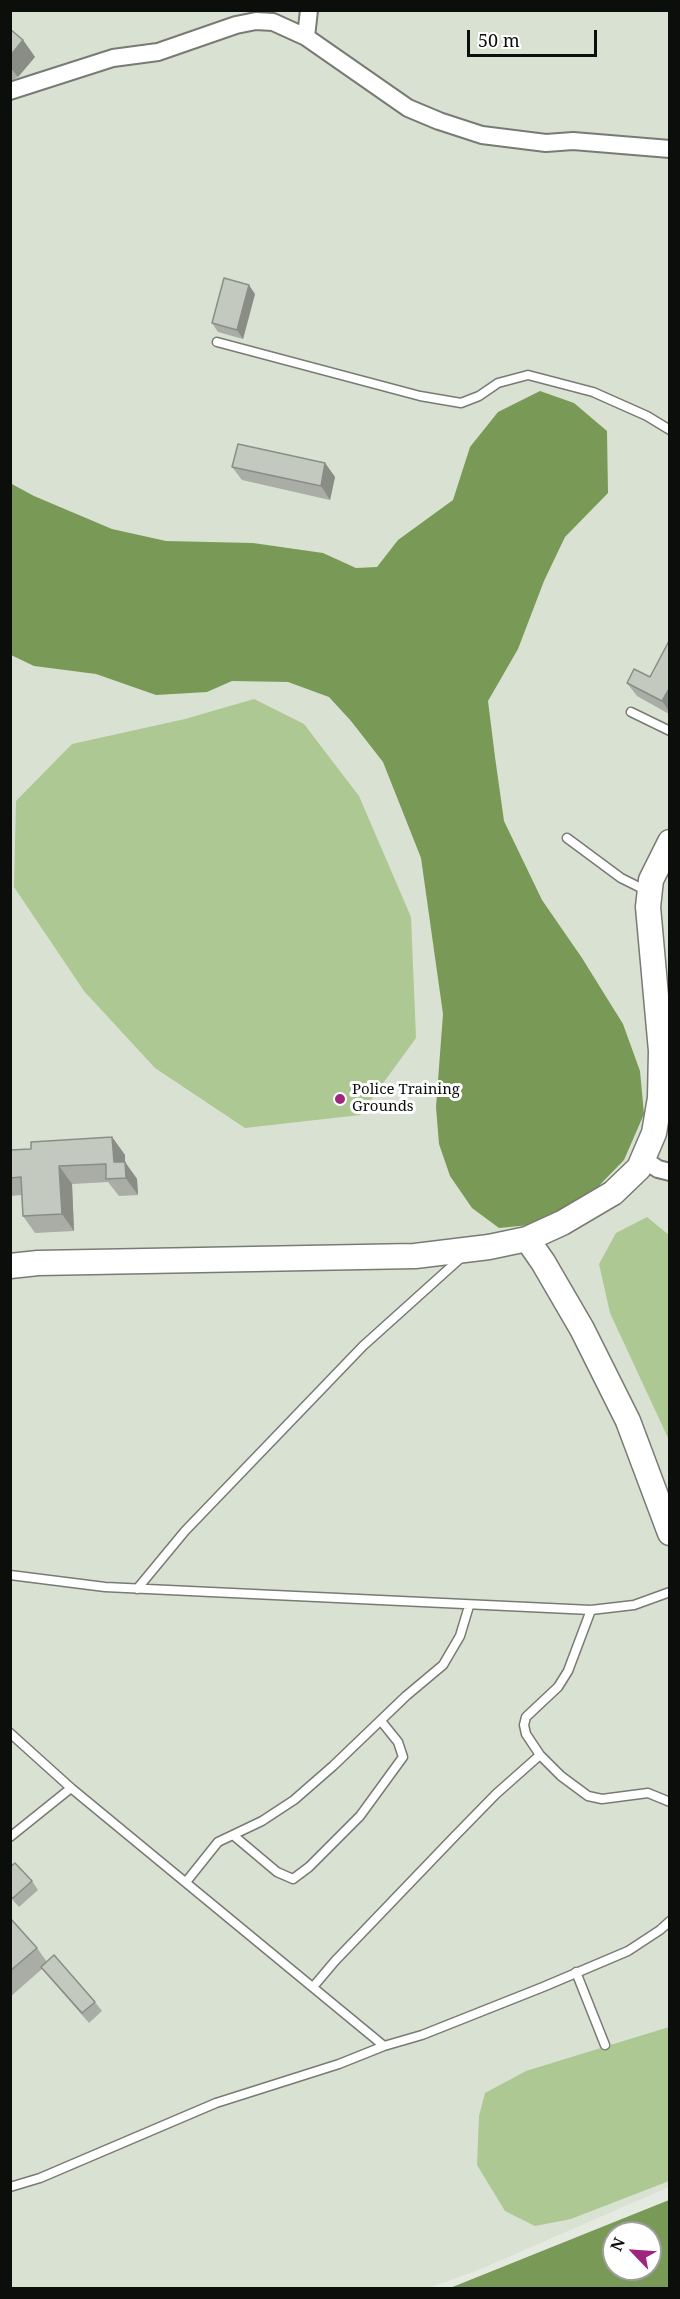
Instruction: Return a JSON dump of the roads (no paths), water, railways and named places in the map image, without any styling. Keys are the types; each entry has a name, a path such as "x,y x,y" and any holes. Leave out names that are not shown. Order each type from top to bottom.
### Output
{"street":[{"path":"306,37 309,10"},
{"path":"10,91 113,58 158,52 236,25 256,21 273,22 306,37 413,111 482,135 546,143 573,141 669,149"},
{"path":"10,1266 38,1263 415,1257 527,1239 562,1223 613,1193 639,1168 654,1134 660,1098 662,1051 648,922 649,892 656,868 669,842"},
{"path":"643,1159 658,1169 669,1172"},
{"path":"527,1239 582,1329 628,1421 669,1533"}],"lane":[{"path":"218,342 420,396 461,403 479,396 498,383 528,375 593,392 646,416 669,430"},
{"path":"631,712 669,731"},
{"path":"567,838 621,878 649,892"},
{"path":"137,1589 185,1531 363,1346 470,1249"},
{"path":"10,1575 137,1589 591,1610 634,1605 669,1592"},
{"path":"186,1882 213,1847 262,1821 294,1800 406,1696 443,1665 460,1636 469,1606"},
{"path":"591,1610 568,1671 558,1687 524,1721 526,1734 540,1755 561,1776 588,1796 602,1798 648,1793 669,1802"},
{"path":"233,1835 277,1872 293,1879 309,1867 360,1816 403,1757 398,1742 381,1721"},
{"path":"10,1733 71,1788 384,2046"},
{"path":"314,1987 335,1961 454,1836 540,1755"},
{"path":"10,1837 71,1788"},
{"path":"10,2187 40,2178 216,2103 423,2035 628,1951 669,1921"},
{"path":"576,1972 605,2045"}],"place":[{"name":"Police Training Grounds","path":"340,1099"}]}
